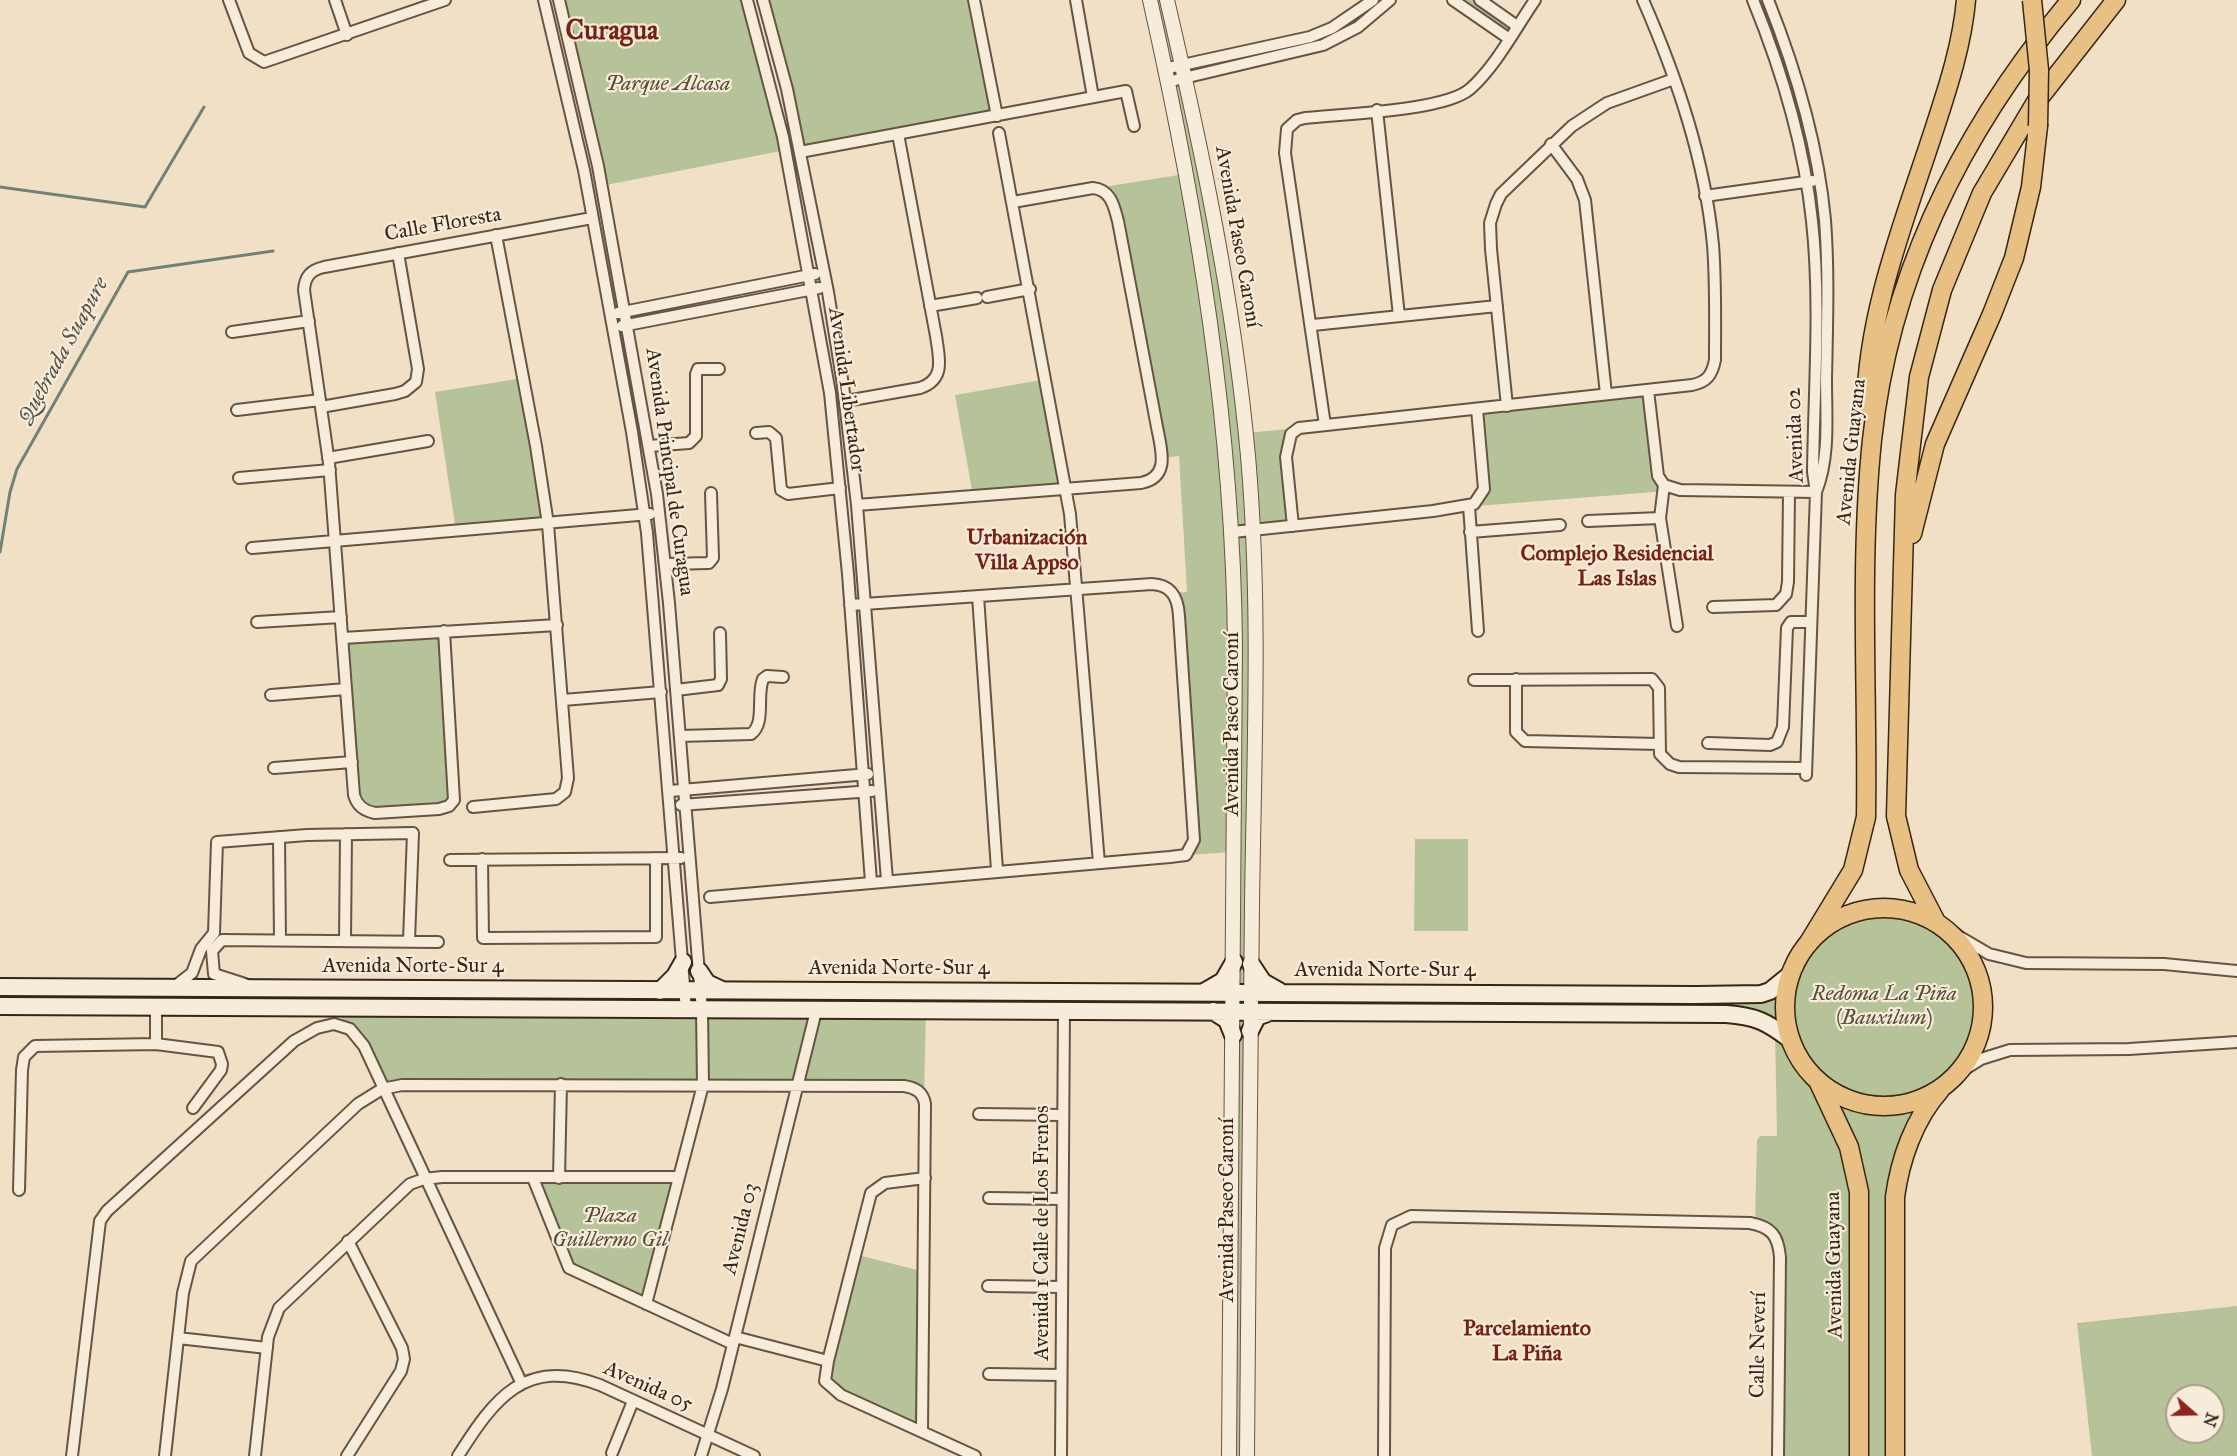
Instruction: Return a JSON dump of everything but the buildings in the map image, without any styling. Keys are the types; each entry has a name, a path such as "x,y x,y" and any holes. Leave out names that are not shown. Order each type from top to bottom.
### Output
{"main road":[{"path":"1868,491 1866,405 1875,328 1904,221 1955,63 1966,0"},
{"path":"1903,580 1917,507 1935,444 1996,306 2019,241 2031,187 2038,126 2039,69 2032,0"},
{"name":"Avenida Guayana","path":"1808,944 1853,870 1866,817 1868,491 1874,428 1884,371 1907,282 1932,216 1959,159 1992,104 2025,57 2071,0"},
{"path":"1895,1456 1895,1227 1898,1176 1913,1134 1935,1096 1950,1080 1976,1042 1983,1005 1975,966 1966,950 1942,926 1909,870 1896,816 1907,468 1916,398 1929,336 1949,269 1978,202 2013,138 2062,65 2116,0"},
{"path":"1942,926 1907,910 1893,908 1864,909 1839,919 1808,944 1791,974 1785,1000 1791,1040 1797,1054 1818,1081 1850,1100 1887,1106 1918,1100 1950,1080"},
{"path":"660,991 675,976 683,962"},
{"path":"1204,992 1223,981 1234,962"},
{"path":"1251,964 1263,982 1283,993"},
{"path":"699,971 707,983 726,992"},
{"name":"Avenida Norte-Sur 4","path":"0,987 1749,995 1770,991 1791,974"},
{"name":"Avenida Norte-Sur 4","path":"0,1006 1726,1014 1754,1017 1766,1022 1791,1040"},
{"path":"1213,1011 1227,1020 1233,1035"},
{"path":"1250,1031 1257,1017 1270,1012"},
{"name":"Avenida Guayana","path":"1818,1081 1849,1147 1859,1192 1859,1456"}],"street":[{"path":"229,0 249,53 260,62 274,61 443,0"},
{"path":"335,0 347,35"},
{"name":"Avenida Principal de Curagua","path":"544,0 570,107 611,314 645,514 683,962 693,991"},
{"name":"Avenida Principal de Curagua","path":"559,0 586,111 625,312 660,513 699,971 693,991"},
{"name":"Avenida Libertador","path":"747,0 778,115 830,393 850,605 871,882"},
{"name":"Avenida Libertador","path":"763,0 783,67 827,287 846,401 857,505 887,880"},
{"path":"974,0 997,116"},
{"path":"1076,0 1093,98"},
{"name":"Avenida Paseo Caroní","path":"1149,0 1208,294 1225,432 1233,532 1234,962 1242,992 1251,1011 1247,1456"},
{"name":"Avenida Paseo Caroní","path":"1167,0 1228,300 1244,418 1252,530 1256,659 1251,964 1233,1011 1229,1456"},
{"path":"1166,76 1310,37 1332,28 1373,0"},
{"path":"1183,72 1323,45 1358,27 1390,0"},
{"path":"1453,0 1508,38"},
{"path":"1480,0 1517,26"},
{"path":"1325,425 1285,153 1285,133 1297,120 1456,98 1476,83 1535,0"},
{"path":"1293,526 1287,469 1289,439 1299,428 1699,384 1709,378 1713,369 1714,271 1706,196 1690,127 1674,79 1642,0"},
{"name":"Avenida 02","path":"1753,0 1787,93 1806,182 1815,258 1813,472 1816,492"},
{"name":"Avenida 02","path":"1768,0 1801,96 1819,180 1826,248 1824,471 1816,492"},
{"path":"1508,405 1490,233 1492,213 1502,194 1512,182 1551,144 1594,109 1674,79"},
{"path":"800,152 1125,91 1134,126"},
{"path":"1377,110 1399,316"},
{"path":"999,133 1066,489 1099,863"},
{"path":"846,401 920,388 935,380 939,371 930,306 898,134"},
{"path":"1551,144 1577,179 1585,200 1606,394"},
{"path":"1706,196 1819,180"},
{"path":"857,505 1141,483 1154,479 1162,463 1157,427 1118,221 1110,198 1104,191 1093,188 1013,202"},
{"name":"Calle Floresta","path":"309,321 304,290 306,280 315,269 592,218"},
{"path":"473,807 550,800 562,795 568,778 548,524 536,446 496,236"},
{"path":"237,410 321,403 400,392 416,382 418,369 398,254"},
{"path":"611,314 824,272"},
{"path":"613,328 827,287"},
{"path":"930,306 1030,289"},
{"path":"1312,325 1497,306"},
{"path":"232,332 309,321 330,470 356,800 367,811 375,813 439,809 452,804 456,792 444,632"},
{"path":"649,446 689,443 696,436 696,374 698,369 719,369"},
{"path":"1648,390 1658,476 1664,486 1660,518 1677,626"},
{"path":"1233,532 1469,506 1478,501 1484,489 1477,409"},
{"path":"756,433 769,432 777,438 781,490 788,494 840,488"},
{"path":"328,458 428,441"},
{"path":"239,478 330,470"},
{"path":"1474,680 1652,679 1659,688 1659,744 1660,754 1664,760 1679,767 1806,771 1816,492 1680,490 1664,486"},
{"path":"1713,607 1776,605 1782,600 1788,582 1789,492"},
{"path":"666,564 709,563 713,558 711,493"},
{"path":"1469,506 1478,632"},
{"path":"252,548 660,513"},
{"path":"1587,521 1660,518"},
{"path":"1470,532 1560,525"},
{"path":"710,897 997,870 1182,856 1190,852 1193,844 1179,616 1174,593 1158,584 850,605"},
{"path":"978,596 997,870"},
{"path":"257,622 341,617"},
{"path":"1708,743 1770,745 1777,742 1783,727 1786,628 1791,622 1811,622"},
{"path":"343,638 557,625"},
{"path":"676,690 718,685 721,679 720,633"},
{"path":"680,736 751,734 756,730 759,722 759,700 763,679 767,676 783,677"},
{"path":"1516,679 1516,732 1525,741 1659,744"},
{"path":"271,694 346,689"},
{"path":"563,700 661,692"},
{"path":"274,768 352,762"},
{"path":"670,791 878,773"},
{"path":"671,805 879,790"},
{"path":"171,988 192,973 206,950 214,930 217,842 279,837 412,833 409,941"},
{"path":"345,941 346,834"},
{"path":"279,837 280,940"},
{"path":"450,860 690,857"},
{"path":"482,860 483,938 656,937 656,858"},
{"path":"1942,926 1989,954 2026,963 2164,964 2237,971"},
{"path":"206,950 225,940 438,942"},
{"path":"206,950 214,974"},
{"path":"192,973 214,974 261,989"},
{"path":"646,1304 703,1085 693,991"},
{"path":"693,991 694,1010"},
{"path":"156,1007 156,1044"},
{"path":"339,1008 345,1027"},
{"name":"Avenida 03","path":"701,1456 734,1340 816,1011"},
{"name":"Avenida 1 Calle de Los Frenos","path":"1060,1456 1064,1011"},
{"path":"72,1456 97,1231 102,1216 294,1041 325,1025 345,1027 354,1032 364,1046 382,1089 521,1383 494,1403 458,1456"},
{"path":"1950,1080 1981,1059 2010,1050 2129,1049 2237,1042"},
{"path":"19,1190 22,1070 27,1053 35,1046 156,1044 218,1052 222,1064 221,1070 193,1108"},
{"path":"560,1178 561,1084"},
{"path":"165,1456 186,1274 196,1255 358,1104 382,1089 402,1085 797,1085 904,1086 917,1089 924,1098 925,1104 922,1431"},
{"path":"979,1114 1063,1115"},
{"path":"255,1456 270,1326 279,1308 403,1189 424,1179 679,1177"},
{"path":"533,1178 569,1268 646,1304 734,1340 828,1361"},
{"path":"925,1178 885,1183 871,1193 828,1361 825,1381 832,1390 975,1456"},
{"path":"989,1198 1062,1199"},
{"name":"Calle Neverí","path":"1384,1456 1385,1248 1392,1225 1411,1216 1761,1225 1776,1236 1780,1257 1778,1456"},
{"path":"347,1456 401,1371 404,1359 395,1331 348,1241"},
{"path":"988,1286 1062,1287"},
{"path":"178,1338 267,1348"},
{"path":"989,1374 1061,1375"},
{"name":"Avenida 05","path":"521,1383 543,1377 569,1376 590,1381 754,1456"},
{"path":"612,1453 633,1401"}],"green space":[{"name":"Parque Alcasa","path":"559,0 747,0 786,150 601,186"},
{"path":"763,0 974,0 997,116 800,152"},
{"name":"Redoma La Piña (Bauxilum)","path":"1150,0 1167,0 1182,65 1310,37 1373,0 1390,0 1349,33 1185,79 1246,433 1299,428 1289,439 1293,526 1253,530 1251,992 1749,995 1791,974 1808,944 1826,927 1851,913 1878,907 1907,910 1936,921 1966,950 1980,980 1982,1021 1973,1050 1939,1097 1905,1154 1895,1456 1780,1456 1779,1245 1755,1224 1757,1140 1760,1136 1777,1136 1775,1029 1766,1022 1251,1012 1247,1456 1229,1456 1233,1011 926,1012 924,1098 917,1089 382,1089 364,1046 345,1027 339,1009 701,1010 700,992 1233,992 1233,852 1186,855 1190,852 1174,593 1187,592 1179,456 1163,458 1115,209 1097,188 1185,174 1167,82 1184,79 1182,66 1164,69","holes":["1234,992 1250,992 1251,1011 1233,1011"]},
{"path":"1453,0 1480,0 1517,26 1508,38"},
{"path":"523,378 548,524 456,531 435,392"},
{"path":"1047,379 1066,489 973,496 955,395"},
{"path":"1648,390 1658,476 1680,490 1464,507 1480,497 1477,409"},
{"path":"444,631 452,804 375,813 360,807 343,638"},
{"path":"1415,839 1468,839 1468,931 1414,931"},
{"name":"Plaza Guillermo Gil","path":"679,1177 646,1304 574,1271 533,1178"},
{"path":"854,1254 925,1272 922,1431 832,1390 828,1361"},
{"path":"2237,1306 2237,1456 2092,1456 2077,1323"}],"waterway":[{"path":"0,187 145,207 204,107"},
{"name":"Quebrada Suapure","path":"0,552 10,492 17,469 128,272 273,251"}],"district":[{"name":"Curagua","path":"612,32"},
{"name":"Urbanización Villa Appso","path":"1027,552"},
{"name":"Complejo Residencial Las Islas","path":"1617,568"},
{"name":"Parcelamiento La Piña","path":"1527,1342"}]}
